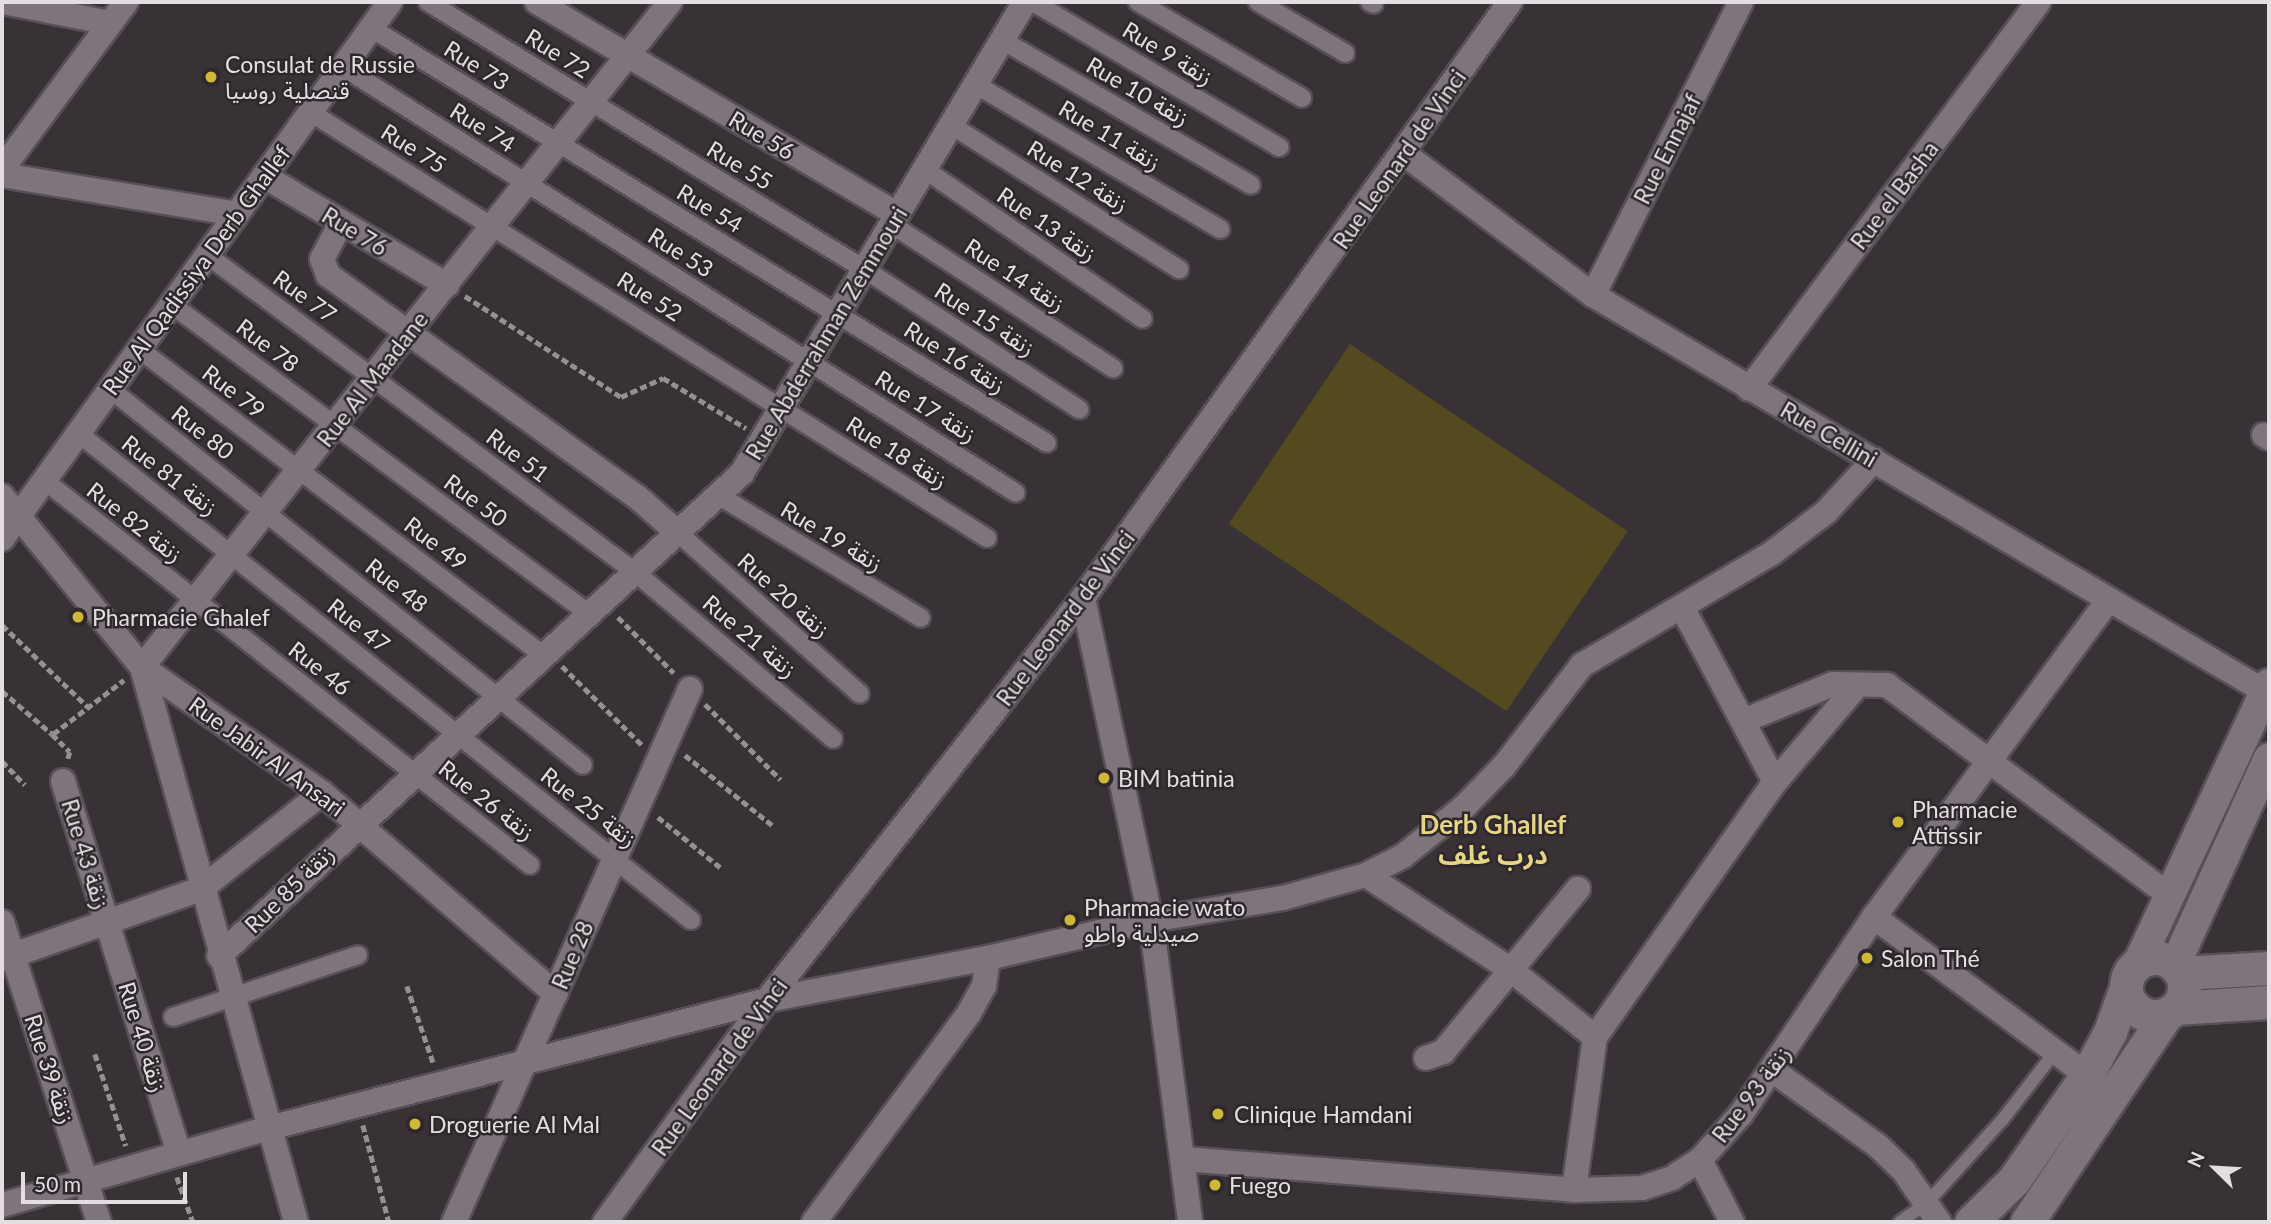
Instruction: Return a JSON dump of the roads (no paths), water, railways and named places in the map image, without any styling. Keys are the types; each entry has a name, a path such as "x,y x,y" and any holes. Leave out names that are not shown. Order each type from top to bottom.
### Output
{"main road":[{"path":"1972,1222 2022,1170 2087,1075 2110,1031 2132,974 2158,957 2178,969 2269,968"},
{"path":"2027,1222 2184,992 2178,969"},
{"path":"2132,974 2139,1011 2171,1011 2269,1002"}],"street":[{"path":"3,2 110,23"},
{"path":"2,169 126,2"},
{"name":"Rue Al Qadissiya Derb Ghallef","path":"2,539 390,2"},
{"name":"Rue 72","path":"428,2 591,102"},
{"name":"Rue 56","path":"537,2 894,219"},
{"name":"Rue Al Maadane","path":"142,667 670,2"},
{"name":"Rue Abderrahman Zemmouri","path":"359,822 742,473 765,439 1024,2"},
{"name":"Rue 9 زنقة","path":"1033,2 1279,146"},
{"path":"1138,2 1302,98"},
{"path":"1258,2 1345,53"},
{"name":"Rue Leonard de Vinci","path":"605,1222 767,1000 1083,598 1510,2"},
{"name":"Rue Ennajaf","path":"1593,295 1741,2"},
{"name":"Rue el Basha","path":"1749,388 2038,2"},
{"name":"Rue 73","path":"371,28 558,143"},
{"name":"Rue 10 زنقة","path":"1002,40 1251,185"},
{"name":"Rue 74","path":"343,67 527,183"},
{"name":"Rue 11 زنقة","path":"975,84 1220,229"},
{"name":"Rue 55","path":"591,102 864,269"},
{"name":"Rue 75","path":"310,112 492,226"},
{"name":"Rue 12 زنقة","path":"950,125 1179,269"},
{"name":"Rue 54","path":"558,143 837,314"},
{"name":"Rue Cellini","path":"1403,153 1593,295 2108,601 2268,690"},
{"name":"Rue 13 زنقة","path":"924,169 1143,319"},
{"path":"2,175 237,214"},
{"name":"Rue 76","path":"264,176 447,285"},
{"name":"Rue 53","path":"527,183 809,362"},
{"name":"Rue 14 زنقة","path":"894,219 1113,368"},
{"path":"341,223 322,259 323,269 636,495 677,532"},
{"name":"Rue 52","path":"492,226 781,408"},
{"name":"Rue 77","path":"207,255 373,377"},
{"name":"Rue 15 زنقة","path":"864,269 1079,409"},
{"name":"Rue 78","path":"171,304 335,426"},
{"name":"Rue 16 زنقة","path":"837,314 1047,443"},
{"name":"Rue 79","path":"139,349 299,471"},
{"name":"Rue 17 زنقة","path":"809,362 1016,493"},
{"name":"Rue 51","path":"373,377 635,572"},
{"name":"Rue 80","path":"110,389 266,513"},
{"name":"Rue 18 زنقة","path":"781,408 987,538"},
{"name":"Rue 50","path":"335,426 588,613"},
{"name":"Rue 81 زنقة","path":"78,433 232,556"},
{"path":"2,1205 357,1104 529,1058 767,1000 988,958 1151,920 1283,898 1366,875 1402,856 1464,807 1504,766 1582,665 1682,609 1801,531 1826,512 1874,460"},
{"name":"Rue 49","path":"299,471 543,655"},
{"name":"Rue 82 زنقة","path":"44,481 196,601"},
{"name":"Rue 19 زنقة","path":"718,495 921,618"},
{"name":"Rue Jabir Al Ansari","path":"2,496 142,667 359,822 556,994"},
{"name":"Rue 48","path":"266,513 583,765"},
{"name":"Rue 20 زنقة","path":"677,532 860,694"},
{"name":"Rue 47","path":"232,556 457,734"},
{"name":"Rue 21 زنقة","path":"635,572 833,739"},
{"path":"1083,598 1151,920 1190,1222"},
{"name":"Rue 46","path":"196,601 413,773"},
{"name":"Rue 93 زنقة","path":"1183,1159 1574,1190 1642,1188 1672,1178 1700,1160 1741,1114 1874,917 1986,760 2108,601"},
{"path":"1682,609 1775,782"},
{"path":"142,667 231,1000 296,1222"},
{"path":"1574,1190 1595,1037 1775,782 1855,688 1868,681 1886,685 2171,898"},
{"path":"1743,721 1833,684 1855,688"},
{"name":"Rue 28","path":"454,1222 529,1058 613,858 690,689"},
{"path":"2132,974 2171,898 2268,690"},
{"name":"Rue 25 زنقة","path":"457,734 691,920"},
{"path":"2178,969 2269,758"},
{"name":"Rue 26 زنقة","path":"413,773 530,865"},
{"name":"Rue 43 زنقة","path":"64,781 107,922"},
{"path":"8,957 201,889 322,793"},
{"name":"Rue 85 زنقة","path":"219,956 359,822"},
{"path":"1366,875 1511,970 1595,1037"},
{"path":"1426,1058 1443,1052 1578,889"},
{"path":"1874,917 2087,1075"},
{"name":"Rue 39 زنقة","path":"2,922 8,957 99,1222"},
{"name":"Rue 40 زنقة","path":"107,922 174,1154"},
{"path":"173,1017 358,956"},
{"path":"814,1222 969,1013 984,985 988,958"},
{"path":"1772,1070 1878,1146 1933,1213"},
{"path":"1700,1160 1732,1222"}],"lane":[{"path":"1900,1222 1933,1213 2055,1052"}],"place":[{"name":"Consulat de Russie قنصلية روسيا","path":"211,77"},
{"name":"Pharmacie Ghalef","path":"78,617"},
{"name":"BIM batinia","path":"1104,778"},
{"name":"Pharmacie Attissir","path":"1898,822"},
{"name":"Pharmacie wato صيدلية واطو","path":"1070,920"},
{"name":"Salon Thé","path":"1867,958"},
{"name":"Clinique Hamdani","path":"1218,1114"},
{"name":"Droguerie Al Mal","path":"415,1124"},
{"name":"Fuego","path":"1215,1185"}],"district":[{"name":"Derb Ghallef درب غلف","path":"1493,840"}]}
